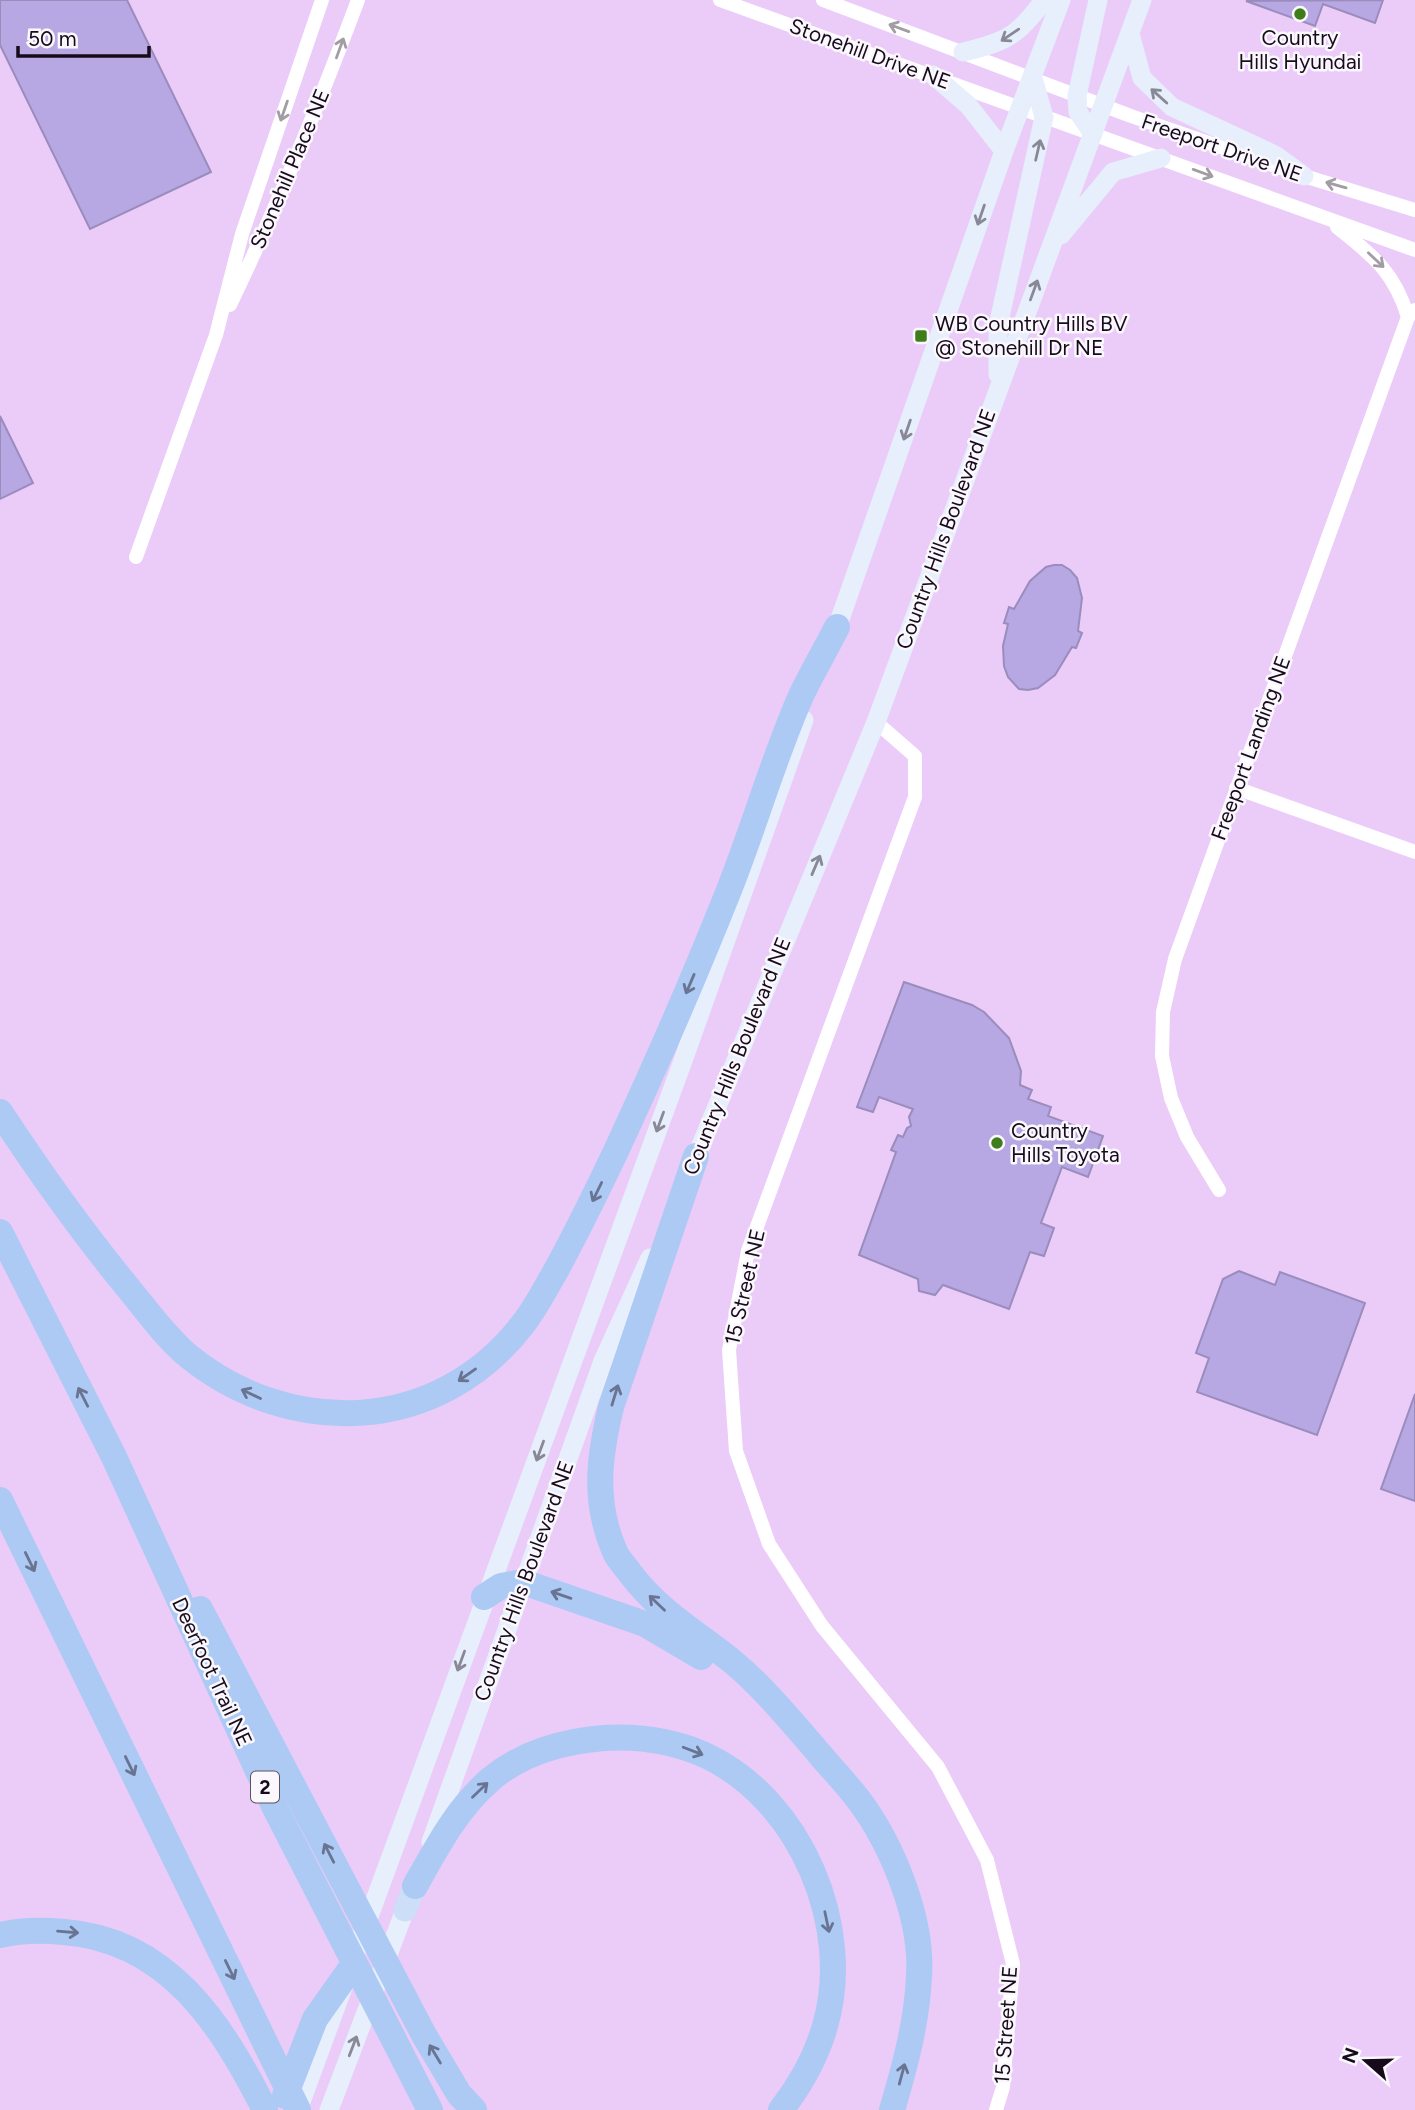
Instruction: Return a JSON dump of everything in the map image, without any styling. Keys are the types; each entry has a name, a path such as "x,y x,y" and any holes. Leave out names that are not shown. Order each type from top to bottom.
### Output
{"highway":[{"path":"0,1112 41,1174 107,1263 175,1343 207,1370 250,1394 280,1405 317,1413 349,1415 386,1410 423,1400 462,1379 487,1361 523,1325 573,1239 667,1038 730,888 800,698 837,627"},
{"path":"696,1156 625,1363 605,1431 598,1481 608,1534 615,1554 657,1605 735,1664 778,1706 858,1799 875,1826 902,1882 912,1913 919,1974 912,2037 892,2110"},
{"name":"Deerfoot Trail NE","path":"0,1232 114,1458 274,1806 430,2110"},
{"path":"114,1458 219,1643 424,2035 459,2094 474,2110"},
{"path":"0,1500 298,2110"},
{"path":"484,1597 501,1586 523,1582 645,1624 700,1656 751,1699 833,1795 872,1848 899,1908 910,1971 912,2037"},
{"path":"410,1898 445,1832 467,1803 493,1778 525,1758 555,1746 582,1740 648,1738 707,1756 760,1794 785,1824 806,1858 820,1892 828,1928 832,1957 831,1991 825,2025 812,2062 798,2089 781,2110"},
{"path":"0,1935 18,1931 82,1933 143,1955 194,1996 228,2041 265,2110"},
{"path":"279,2110 315,2020 349,1971"}],"main road":[{"path":"964,52 997,44 1012,37 1044,0"},
{"name":"Country Hills Boulevard NE","path":"298,2110 688,1045 1004,151 1061,0"},
{"path":"1093,134 1078,112 1077,96 1098,0"},
{"name":"Country Hills Boulevard NE","path":"329,2110 410,1898 603,1361 696,1156 876,722 1142,0"},
{"path":"1130,34 1142,78 1172,107 1275,155 1304,176"},
{"path":"933,75 968,105 1004,151"},
{"path":"999,385 998,326 1044,117 1032,78"},
{"path":"1048,253 1113,172 1161,158"}],"street":[{"name":"Stonehill Place NE","path":"135,557 216,335 243,234 322,0"},
{"name":"Stonehill Place NE","path":"216,335 264,236 314,117 358,0"},
{"name":"Stonehill Drive NE","path":"720,0 1021,108"},
{"name":"Stonehill Drive NE","path":"823,0 1032,78"},
{"name":"Freeport Drive NE","path":"1032,78 1304,176 1415,210"},
{"name":"Freeport Drive NE","path":"1021,108 1415,250"},
{"path":"1398,204 1415,199"},
{"name":"Freeport Drive NE","path":"1325,218 1385,268 1411,313"},
{"name":"Freeport Landing NE","path":"1219,1189 1187,1137 1171,1098 1162,1056 1163,1012 1175,959 1411,313"},
{"name":"15 Street NE","path":"876,722 915,756 915,797 748,1251 729,1350 736,1451 769,1544 821,1626 938,1767 987,1860 1013,1964 1003,2087 996,2110"},
{"path":"1236,788 1415,852"}],"building":[{"path":"0,0 127,0 211,172 90,229 0,45"},
{"name":"Country Hills Hyundai","path":"1383,0 1375,23 1323,4 1315,26 1246,1"},
{"path":"0,416 33,483 0,499"},
{"path":"1062,565 1077,578 1082,598 1078,631 1082,633 1076,648 1072,647 1055,675 1038,688 1019,689 1008,677 1004,666 1003,646 1008,624 1004,623 1009,607 1014,609 1030,581 1046,567"},
{"name":"Country Hills Toyota","path":"904,982 972,1005 984,1012 1009,1038 1021,1071 1020,1085 1032,1090 1028,1099 1051,1107 1048,1116 1103,1136 1088,1177 1062,1167 1041,1223 1054,1228 1044,1256 1030,1252 1009,1309 943,1285 935,1295 919,1291 918,1279 859,1255 896,1152 891,1150 898,1135 903,1137 911,1126 909,1117 913,1109 879,1097 873,1112 857,1107"},
{"path":"1239,1271 1275,1285 1280,1272 1365,1303 1317,1435 1197,1392 1209,1358 1196,1353 1223,1279"},
{"path":"1415,1394 1415,1501 1381,1489"}],"place":[{"name":"Country Hills Hyundai","path":"1300,14"},
{"name":"WB Country Hills BV @ Stonehill Dr NE","path":"921,336"},
{"name":"Country Hills Toyota","path":"997,1143"}]}
